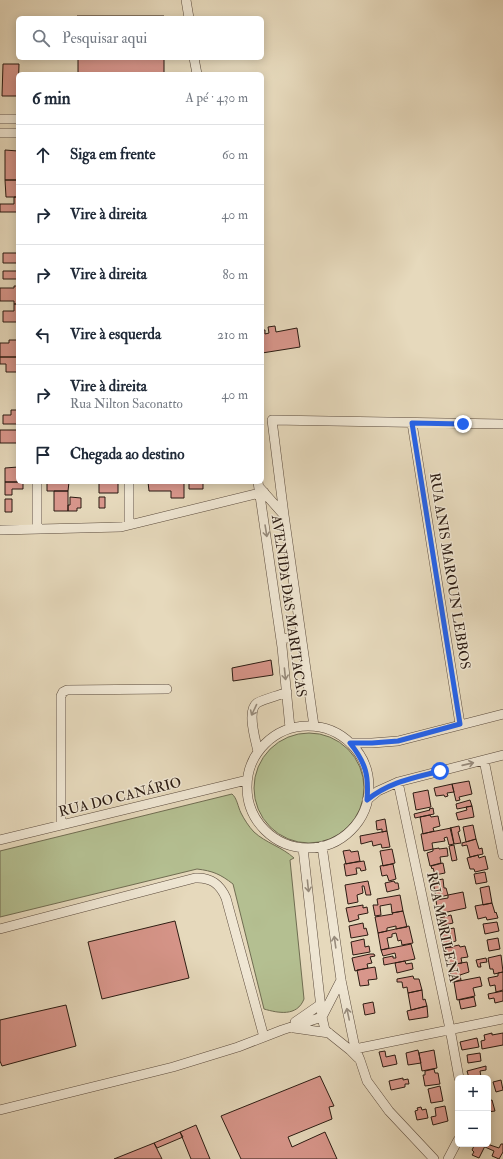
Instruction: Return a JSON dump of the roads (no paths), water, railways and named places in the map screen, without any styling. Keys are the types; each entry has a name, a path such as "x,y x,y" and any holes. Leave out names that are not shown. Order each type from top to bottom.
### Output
{"street":[{"path":"186,0 188,16"},
{"path":"194,60 197,72"},
{"path":"0,119 16,119"},
{"path":"0,133 16,133"},
{"name":"AVENIDA DAS MARITACAS","path":"314,726 272,420 412,423"},
{"path":"412,423 503,425"},
{"name":"RUA ANIS MAROUN LEBBOS","path":"412,423 460,724"},
{"path":"36,484 37,529"},
{"path":"129,484 129,526"},
{"path":"0,530 129,526 260,488"},
{"name":"AVENIDA DAS MARITACAS","path":"260,488 284,515"},
{"name":"AVENIDA DAS MARITACAS","path":"260,488 281,639 290,728"},
{"path":"281,639 301,636"},
{"path":"61,825 61,696 63,692 67,690 167,689"},
{"path":"258,752 251,716 253,709 257,704 287,692"},
{"path":"350,743 398,741 503,714"},
{"path":"314,726 326,728 339,734 350,743 360,755 366,770 368,785 367,800 362,814 354,826 343,836 322,846 303,848 283,842 266,831 257,820 251,808 247,794 247,780 249,770 258,752 272,737 290,728 314,726"},
{"path":"367,800 378,791 398,782 503,755"},
{"path":"484,760 503,855"},
{"name":"RUA DO CANÁRIO","path":"0,840 247,780"},
{"name":"RUA MARILENA","path":"398,782 458,1075"},
{"path":"322,846 341,980 353,1049 360,1060 367,1080 389,1110 434,1159"},
{"path":"303,848 322,1017 326,1030 329,1033 353,1049 503,1018"},
{"path":"0,929 195,878 210,880 219,885 226,898 264,1037"},
{"path":"0,1110 173,1067 238,1047 286,1028 322,1017 341,980"},
{"path":"286,1028 321,1004"},
{"path":"286,1028 329,1033"},
{"path":"448,1159 455,1146"}]}
